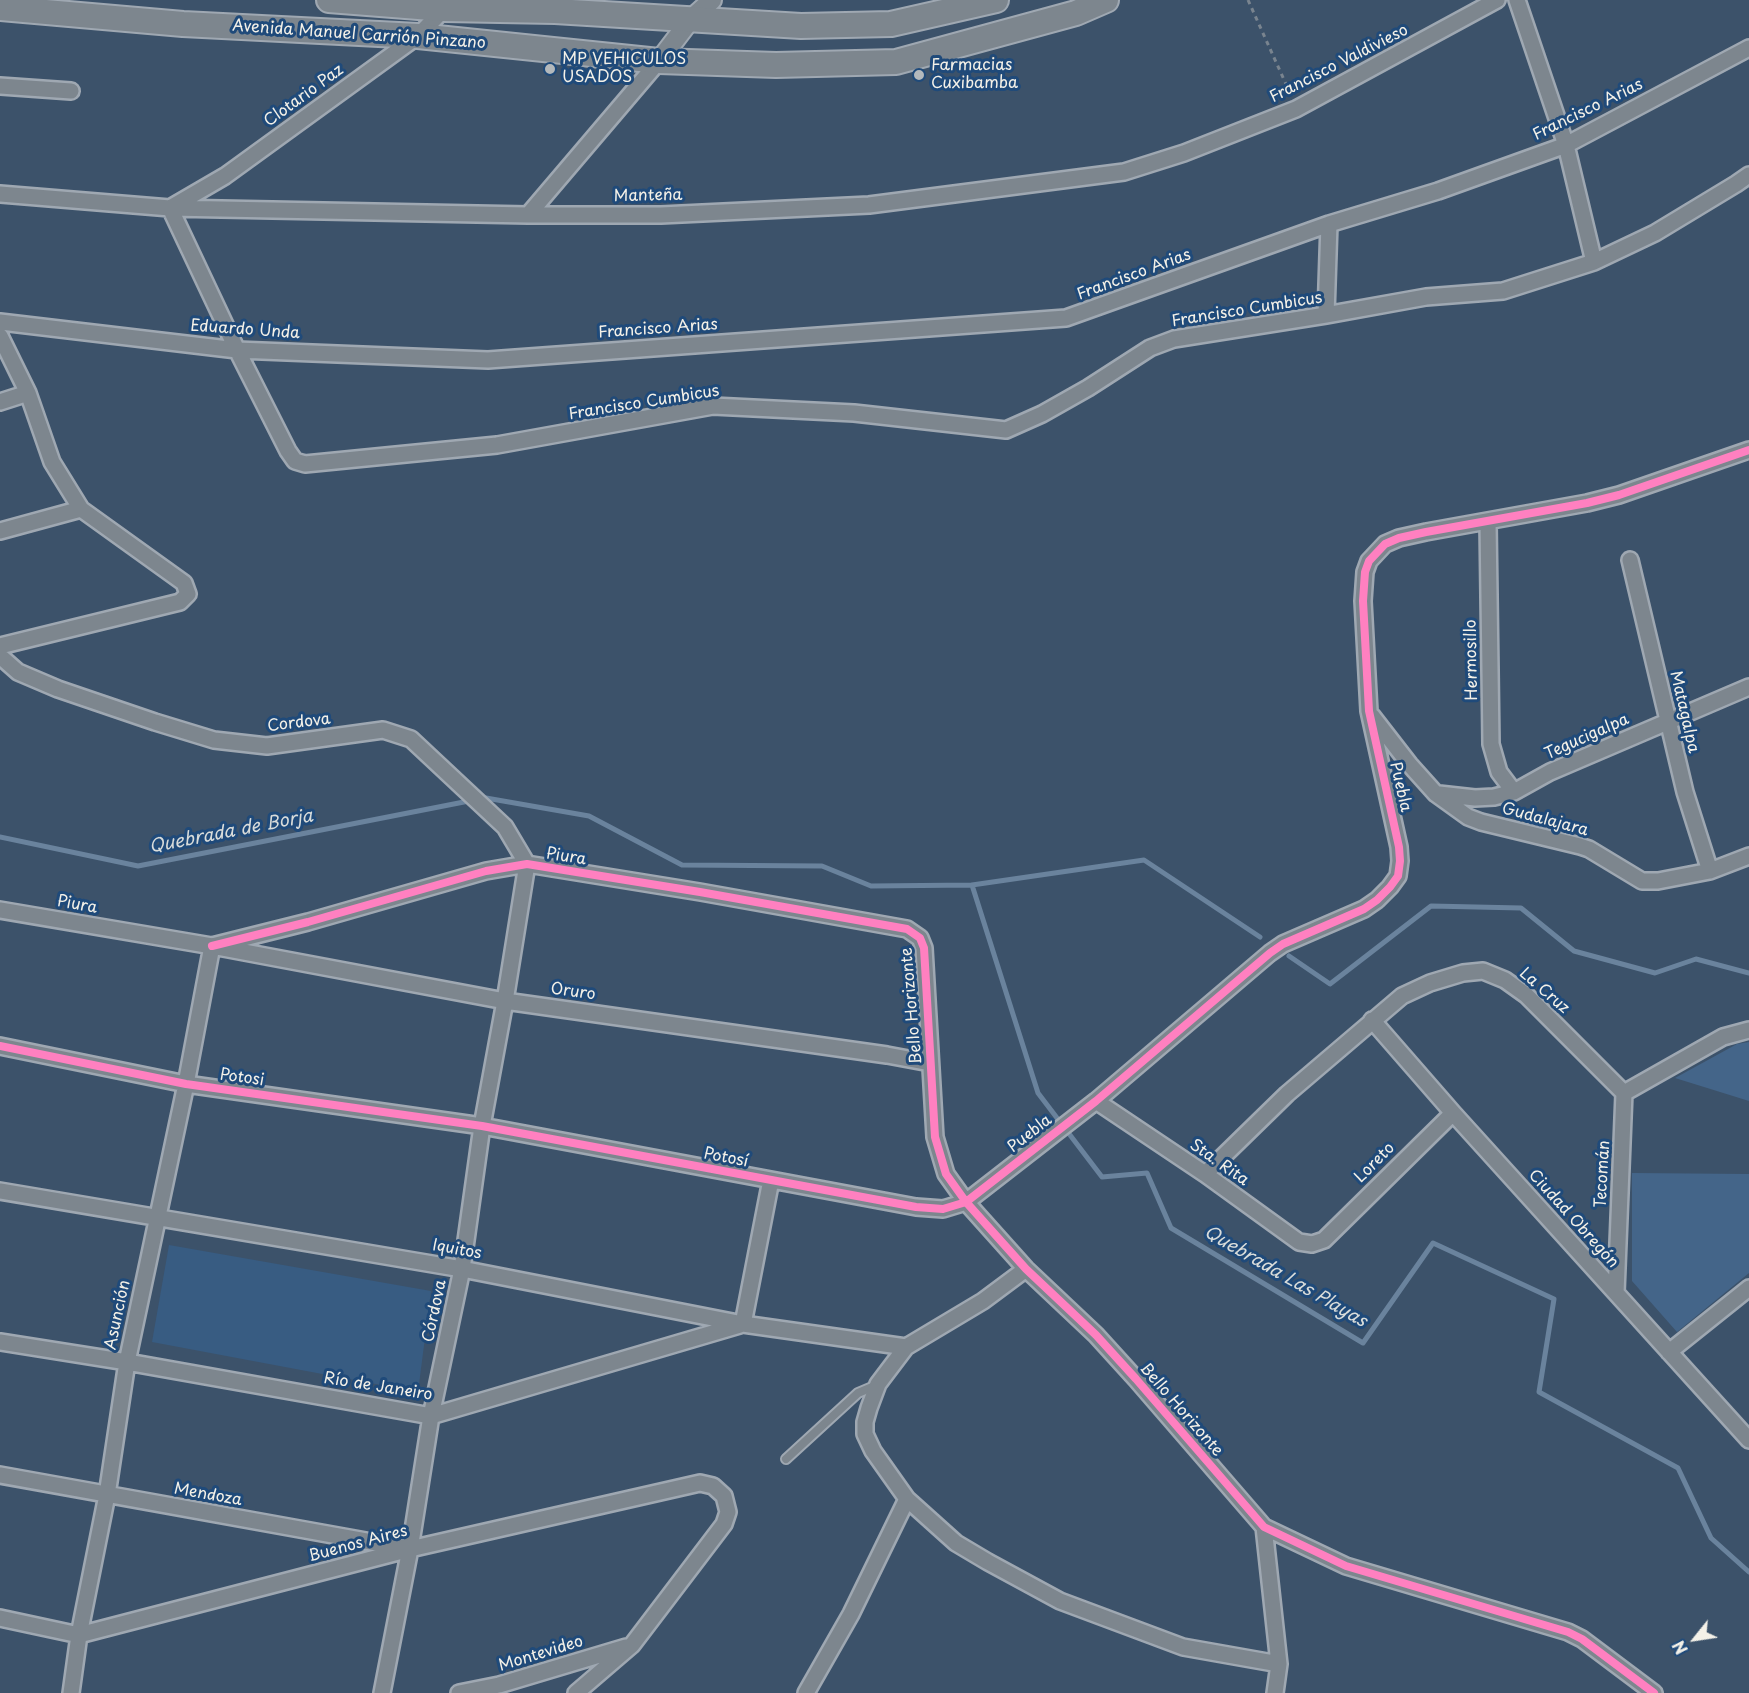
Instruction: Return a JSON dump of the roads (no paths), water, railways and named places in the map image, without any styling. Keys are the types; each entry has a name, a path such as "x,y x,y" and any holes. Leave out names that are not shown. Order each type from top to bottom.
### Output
{"main road":[{"name":"Avenida Manuel Carrión Pinzano","path":"329,0 801,26 891,24 996,0"},
{"name":"Avenida Manuel Carrión Pinzano","path":"0,8 183,24 418,36 659,61 777,65 896,62 1076,13 1106,0"}],"street":[{"path":"528,215 659,61 691,19 712,0"},
{"name":"Francisco Valdivieso","path":"1124,172 1184,153 1296,109 1497,0"},
{"path":"1516,0 1566,145 1594,262"},
{"name":"Clotario Paz","path":"170,208 225,176 418,36 446,5"},
{"name":"Francisco Arias","path":"488,360 1066,318 1329,224 1438,191 1566,145 1749,48"},
{"path":"0,86 71,91"},
{"name":"Manteña","path":"170,208 528,215 661,215 869,205 1124,172"},
{"name":"Francisco Cumbicus","path":"237,350 288,451 295,461 306,464 497,445 713,406 854,413 1006,430 1042,414 1088,388 1150,348 1174,339 1426,297 1503,291 1594,262 1655,233 1749,175"},
{"path":"0,194 170,208 237,350"},
{"path":"1326,315 1329,224"},
{"name":"Eduardo Unda","path":"0,322 237,350 488,360"},
{"path":"0,336 28,393 52,462 81,509 184,583 188,594 180,602 0,645"},
{"path":"0,402 28,393"},
{"name":"Puebla","path":"966,1202 1095,1101 1270,953 1364,909 1377,900 1398,876 1400,846 1369,711 1363,601 1365,572 1369,561 1384,544 1399,538 1619,495 1749,451"},
{"path":"0,531 81,509"},
{"name":"Hermosillo","path":"1488,522 1491,744 1499,772 1514,792"},
{"name":"Matagalpa","path":"1630,560 1685,792 1710,871"},
{"name":"Cordova","path":"0,656 18,672 58,689 214,740 267,746 383,730 411,740 505,826 527,864"},
{"name":"Tegucigalpa","path":"1436,794 1475,798 1494,797 1514,792 1550,772 1749,687"},
{"name":"Gudalajara","path":"1369,711 1410,765 1436,794 1468,817 1480,822 1589,849 1642,881 1658,881 1710,871 1749,856"},
{"name":"Piura","path":"0,910 212,946 308,922 486,871 527,864 907,929 920,938"},
{"name":"Córdova","path":"382,1693 410,1549 431,1416 462,1269 482,1126 527,864"},
{"name":"Bello Horizonte","path":"920,938 924,948 935,1137 946,1174 966,1202 1026,1269 1096,1335 1264,1527 1346,1566 1568,1632 1582,1639 1654,1693"},
{"name":"Oruro","path":"212,946 505,1001 888,1055 930,1063"},
{"name":"Asunción","path":"71,1693 107,1495 127,1362 186,1084 212,946"},
{"name":"La Cruz","path":"1205,1174 1287,1094 1402,996 1430,983 1463,973 1483,971 1505,980 1526,995 1624,1093"},
{"name":"Ciudad Obregón","path":"1372,1020 1453,1113 1749,1440"},
{"path":"1624,1093 1723,1037 1749,1030"},
{"name":"Potosi","path":"0,1046 186,1084 482,1126"},
{"name":"Tecomán","path":"1616,1293 1624,1093"},
{"name":"Sta. Rita","path":"1095,1101 1205,1174 1299,1242 1312,1244 1324,1240"},
{"name":"Loreto","path":"1324,1240 1453,1113"},
{"name":"Potosí","path":"482,1126 916,1207 944,1209 966,1202"},
{"path":"743,1324 771,1180"},
{"name":"Iquitos","path":"0,1191 462,1269 743,1324 906,1347"},
{"path":"1026,1269 983,1301 906,1347 878,1384 865,1422 865,1434 873,1451 907,1499 956,1543 1060,1600 1183,1647 1279,1664"},
{"path":"1669,1352 1749,1288"},
{"name":"Río de Janeiro","path":"0,1342 431,1416 743,1324"},
{"name":"Mendoza","path":"0,1475 410,1549"},
{"name":"Buenos Aires","path":"0,1618 80,1635 410,1549 700,1483 713,1486 724,1496 728,1512 724,1524 632,1645"},
{"path":"806,1693 851,1614 907,1499"},
{"path":"1264,1527 1279,1664 1275,1693"},
{"path":"576,1693 632,1645"},
{"name":"Montevideo","path":"459,1693 499,1685 632,1645"}],"lane":[{"path":"786,1459 858,1393 878,1384"}],"waterway":[{"name":"Quebrada de Borja","path":"486,798 589,816 682,865 822,866 871,886 972,885 1144,860 1260,937"},
{"name":"Quebrada de Borja","path":"0,837 138,866 469,801"},
{"name":"Quebrada Las Playas","path":"972,885 1038,1093 1102,1177 1147,1173 1171,1228 1363,1343 1433,1243 1554,1299 1539,1392 1678,1468 1711,1538 1749,1572"},
{"path":"1289,956 1330,984 1431,906 1521,908 1574,951 1655,973 1696,959 1749,973"}],"place":[{"name":"MP VEHICULOS USADOS","path":"550,69"},
{"name":"Farmacias Cuxibamba","path":"919,75"}]}
